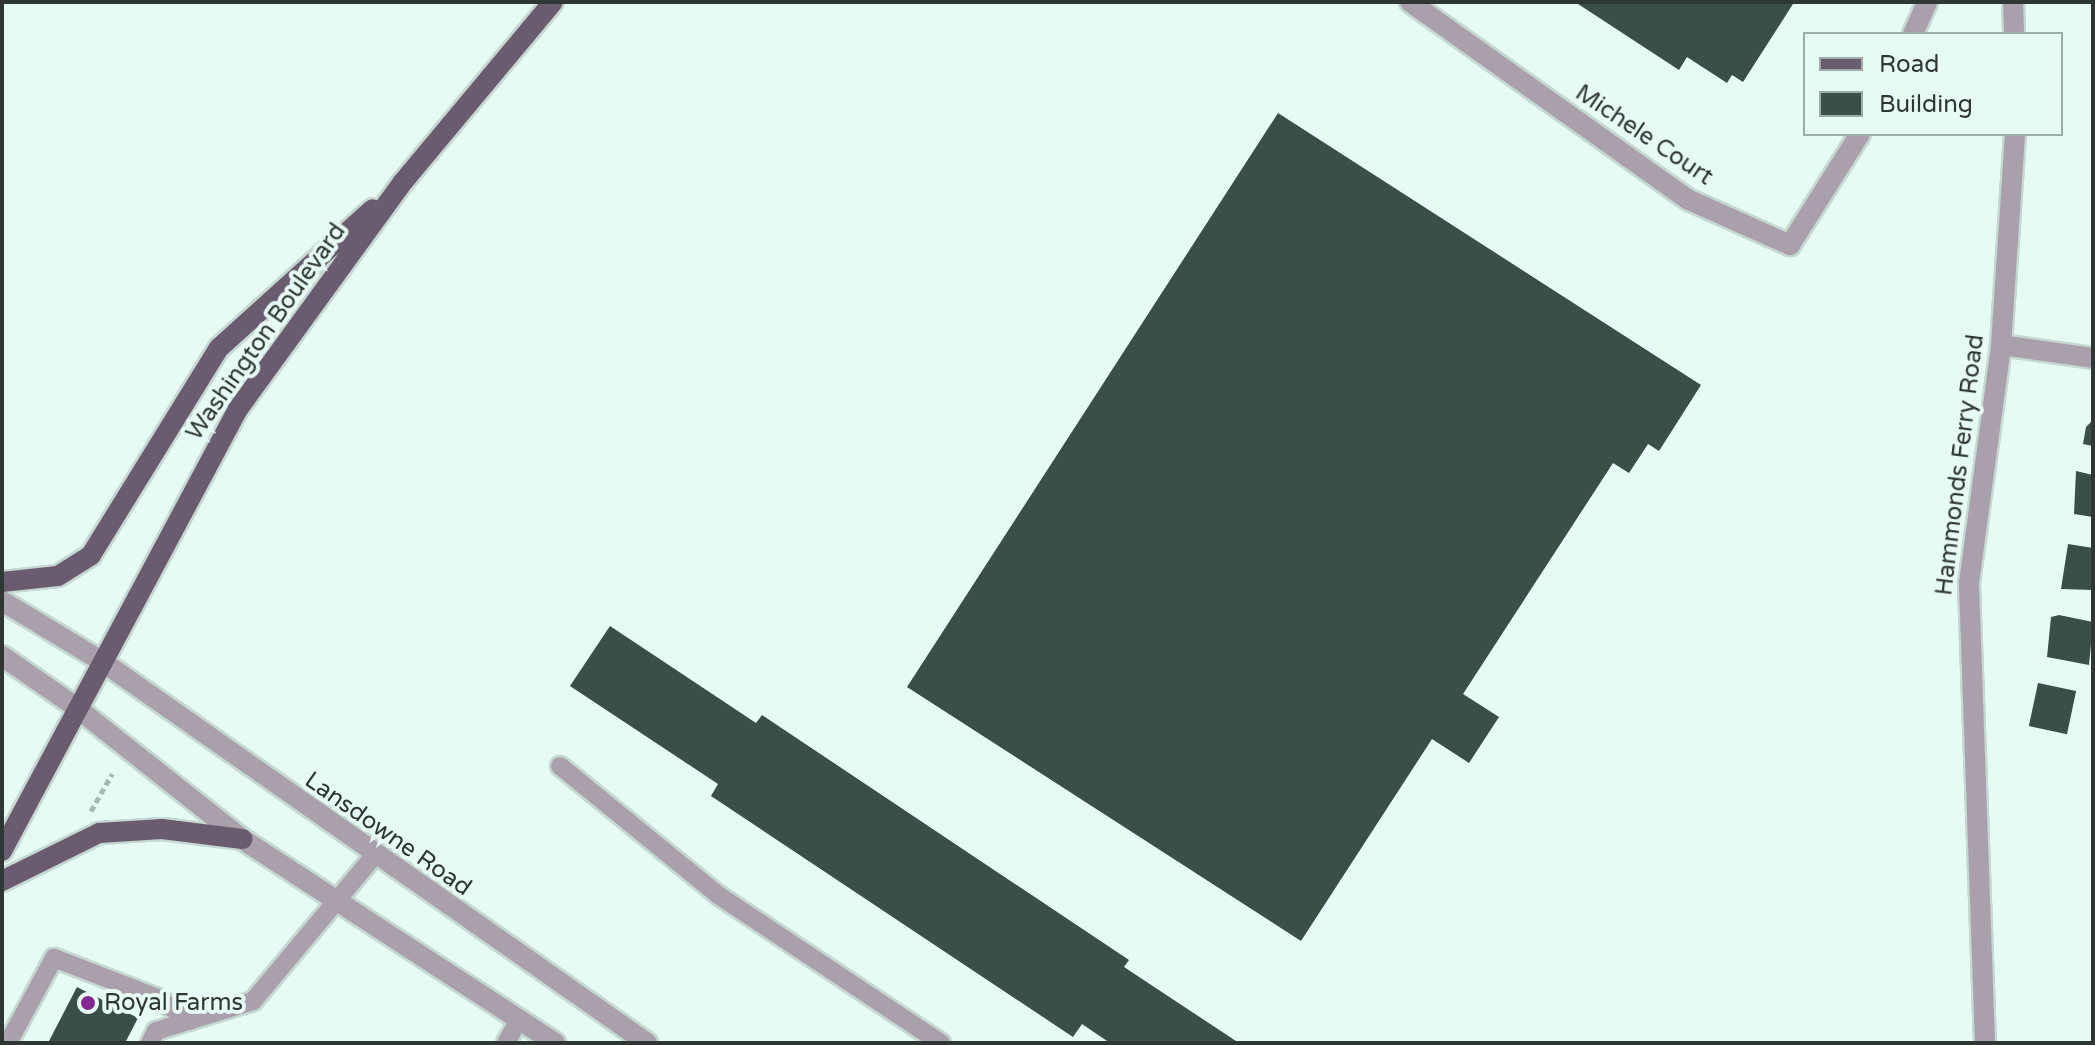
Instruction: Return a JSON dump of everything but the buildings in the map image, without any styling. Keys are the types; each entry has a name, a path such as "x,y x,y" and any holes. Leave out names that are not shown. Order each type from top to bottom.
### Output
{"main road":[{"name":"Washington Boulevard","path":"2,851 238,409 403,182 553,2"},
{"path":"2,582 58,576 91,555 219,348 403,182"},
{"path":"2,881 99,833 162,829 242,839"}],"street":[{"name":"Michele Court","path":"1410,2 1687,199 1790,245 1859,136"},
{"path":"1914,32 1927,2"},
{"path":"2013,2 2014,32"},
{"name":"Hammonds Ferry Road","path":"1985,1043 1969,583 2001,345 2015,136"},
{"path":"2001,345 2093,358"},
{"name":"Lansdowne Road","path":"2,601 103,662 373,857 647,1043"},
{"path":"2,656 77,708 242,839 555,1043"}],"lane":[{"path":"560,766 718,895 941,1043"},
{"path":"150,1043 156,1031 253,1001 373,857"},
{"path":"8,1043 54,958 158,998 190,1021"},
{"path":"506,1043 518,1021"}],"path":[{"path":"92,816 112,774"}],"place":[{"name":"Royal Farms","path":"88,1003"}]}
